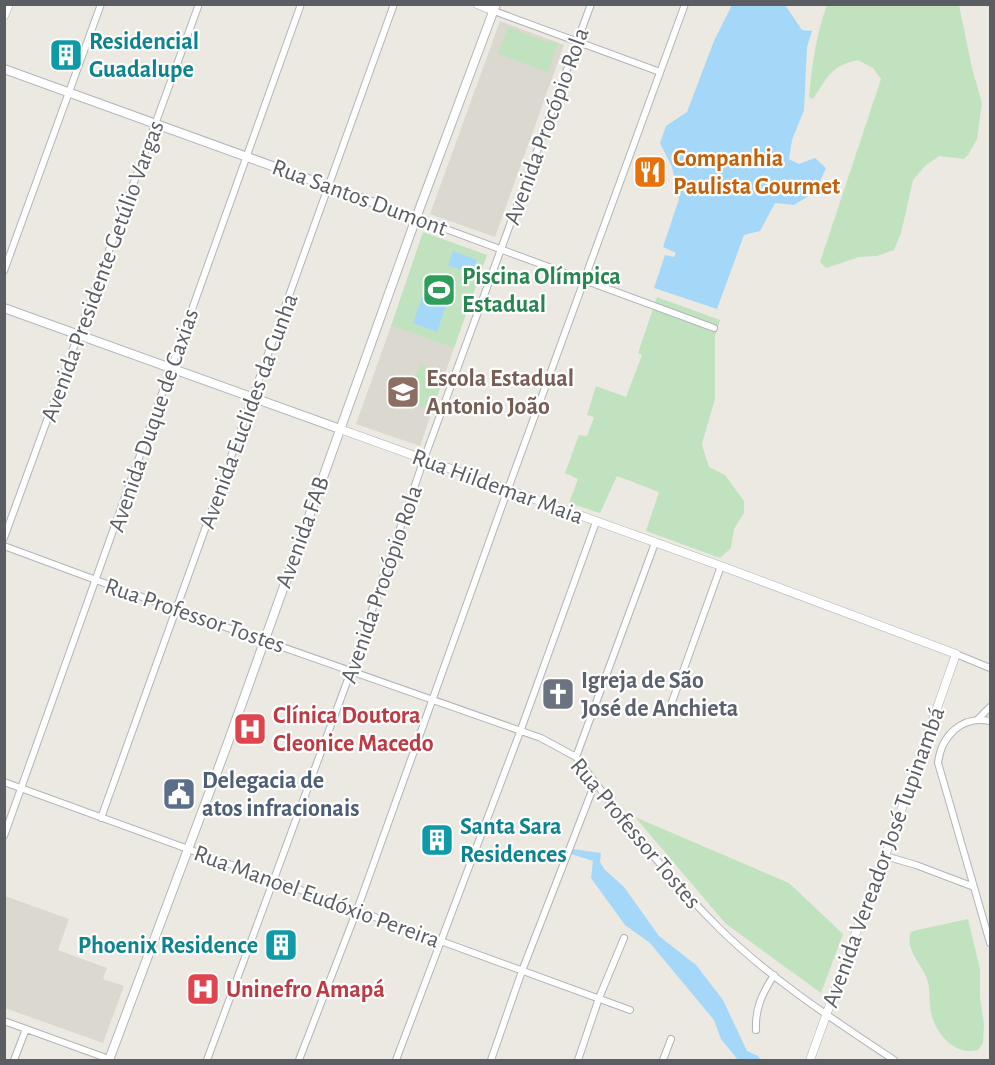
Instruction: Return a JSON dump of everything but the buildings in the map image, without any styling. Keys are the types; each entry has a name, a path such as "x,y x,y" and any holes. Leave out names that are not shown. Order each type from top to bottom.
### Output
{"main road":[{"name":"Avenida FAB","path":"111,1060 416,218 495,8"},
{"name":"Rua Santos Dumont","path":"4,69 416,218"},
{"name":"Rua Hildemar Maia","path":"4,308 340,429"}],"street":[{"path":"4,16 9,4"},
{"path":"4,271 101,4"},
{"name":"Avenida Presidente Getúlio Vargas","path":"4,538 199,4"},
{"name":"Avenida Duque de Caxias","path":"4,836 301,4"},
{"name":"Avenida Euclides da Cunha","path":"101,818 394,4"},
{"path":"477,4 495,8 577,42 660,72"},
{"name":"Avenida Procópio Rola","path":"207,1060 351,671 424,459 591,4"},
{"path":"298,1060 357,910 685,4"},
{"name":"Rua Santos Dumont","path":"416,218 714,328"},
{"name":"Rua Hildemar Maia","path":"340,429 721,566 988,667"},
{"path":"396,1060 520,732 596,522"},
{"path":"576,757 655,543"},
{"name":"Rua Professor Tostes","path":"4,546 177,610 541,738 576,757 595,783 702,910 735,943 826,1014 894,1060"},
{"path":"668,713 721,566"},
{"name":"Avenida Vereador José Tupinambá","path":"810,1060 956,654"},
{"path":"988,667 990,675"},
{"path":"978,720 990,707"},
{"path":"990,721 978,720 957,727 943,743 938,763 990,943"},
{"name":"Rua Manoel Eudóxio Pereira","path":"4,782 630,1010"},
{"path":"491,1060 522,971 595,783"},
{"path":"885,856 974,887"},
{"path":"578,1060 599,998 624,938"},
{"path":"756,1030 759,1000 774,975"},
{"path":"4,1020 111,1060"},
{"path":"15,1060 26,1029"},
{"path":"663,1060 671,1039"}],"shaded area":[{"path":"500,21 564,45 495,237 430,214"},
{"name":"Escola Estadual Antonio João","path":"391,326 454,348 420,446 356,424"},
{"path":"5,896 69,919 58,950 107,968 103,979 124,986 103,1043 5,1008"}],"green space":[{"path":"827,5 959,5 982,103 977,139 968,155 964,159 939,156 925,166 913,180 901,233 894,250 877,256 859,257 826,268 820,262 881,79 873,68 858,60 849,62 835,69 813,99 809,97 817,39"},
{"path":"508,27 550,43 551,40 558,43 548,72 498,54"},
{"name":"Piscina Olímpica Estadual","path":"423,232 487,255 454,348 391,326"},
{"path":"657,297 720,320 715,336 715,399 702,445 709,467 725,475 744,501 744,513 734,529 731,548 720,558 646,531 659,492 617,476 600,513 569,503 578,479 565,473 579,435 587,436 594,417 587,415 596,386 626,397 642,355 638,353"},
{"path":"420,364 445,373 432,410 407,401"},
{"path":"635,817 789,883 843,934 821,993 726,924"},
{"path":"968,919 980,969 980,997 984,1024 983,1043 978,1050 969,1051 952,1045 939,1032 931,1014 926,975 910,945 911,932"}],"water":[{"path":"732,5 785,5 802,30 812,31 807,47 804,110 792,140 789,159 799,164 815,158 826,168 815,192 794,205 775,203 760,231 744,235 717,309 654,288 665,255 674,257 676,253 663,247 679,199 672,167 660,143 666,126 687,112 714,41"},
{"path":"453,251 477,260 472,274 448,265"},
{"path":"429,276 453,285 437,332 413,323"},
{"path":"572,849 601,853 600,862 604,869 624,887 659,936 696,965 723,1000 747,1051 761,1060 738,1060 721,1039 714,1020 650,943 625,925 591,878 593,861 571,854"}],"place":[{"name":"Residencial Guadalupe","path":"66,55"},
{"name":"Companhia Paulista Gourmet","path":"650,172"},
{"name":"Piscina Olímpica Estadual","path":"439,290"},
{"name":"Escola Estadual Antonio João","path":"403,392"},
{"name":"Igreja de São José de Anchieta","path":"558,694"},
{"name":"Clínica Doutora Cleonice Macedo","path":"250,729"},
{"name":"Delegacia de atos infracionais","path":"179,794"},
{"name":"Santa Sara Residences","path":"437,840"},
{"name":"Phoenix Residence","path":"281,945"},
{"name":"Uninefro Amapá","path":"203,989"}]}
